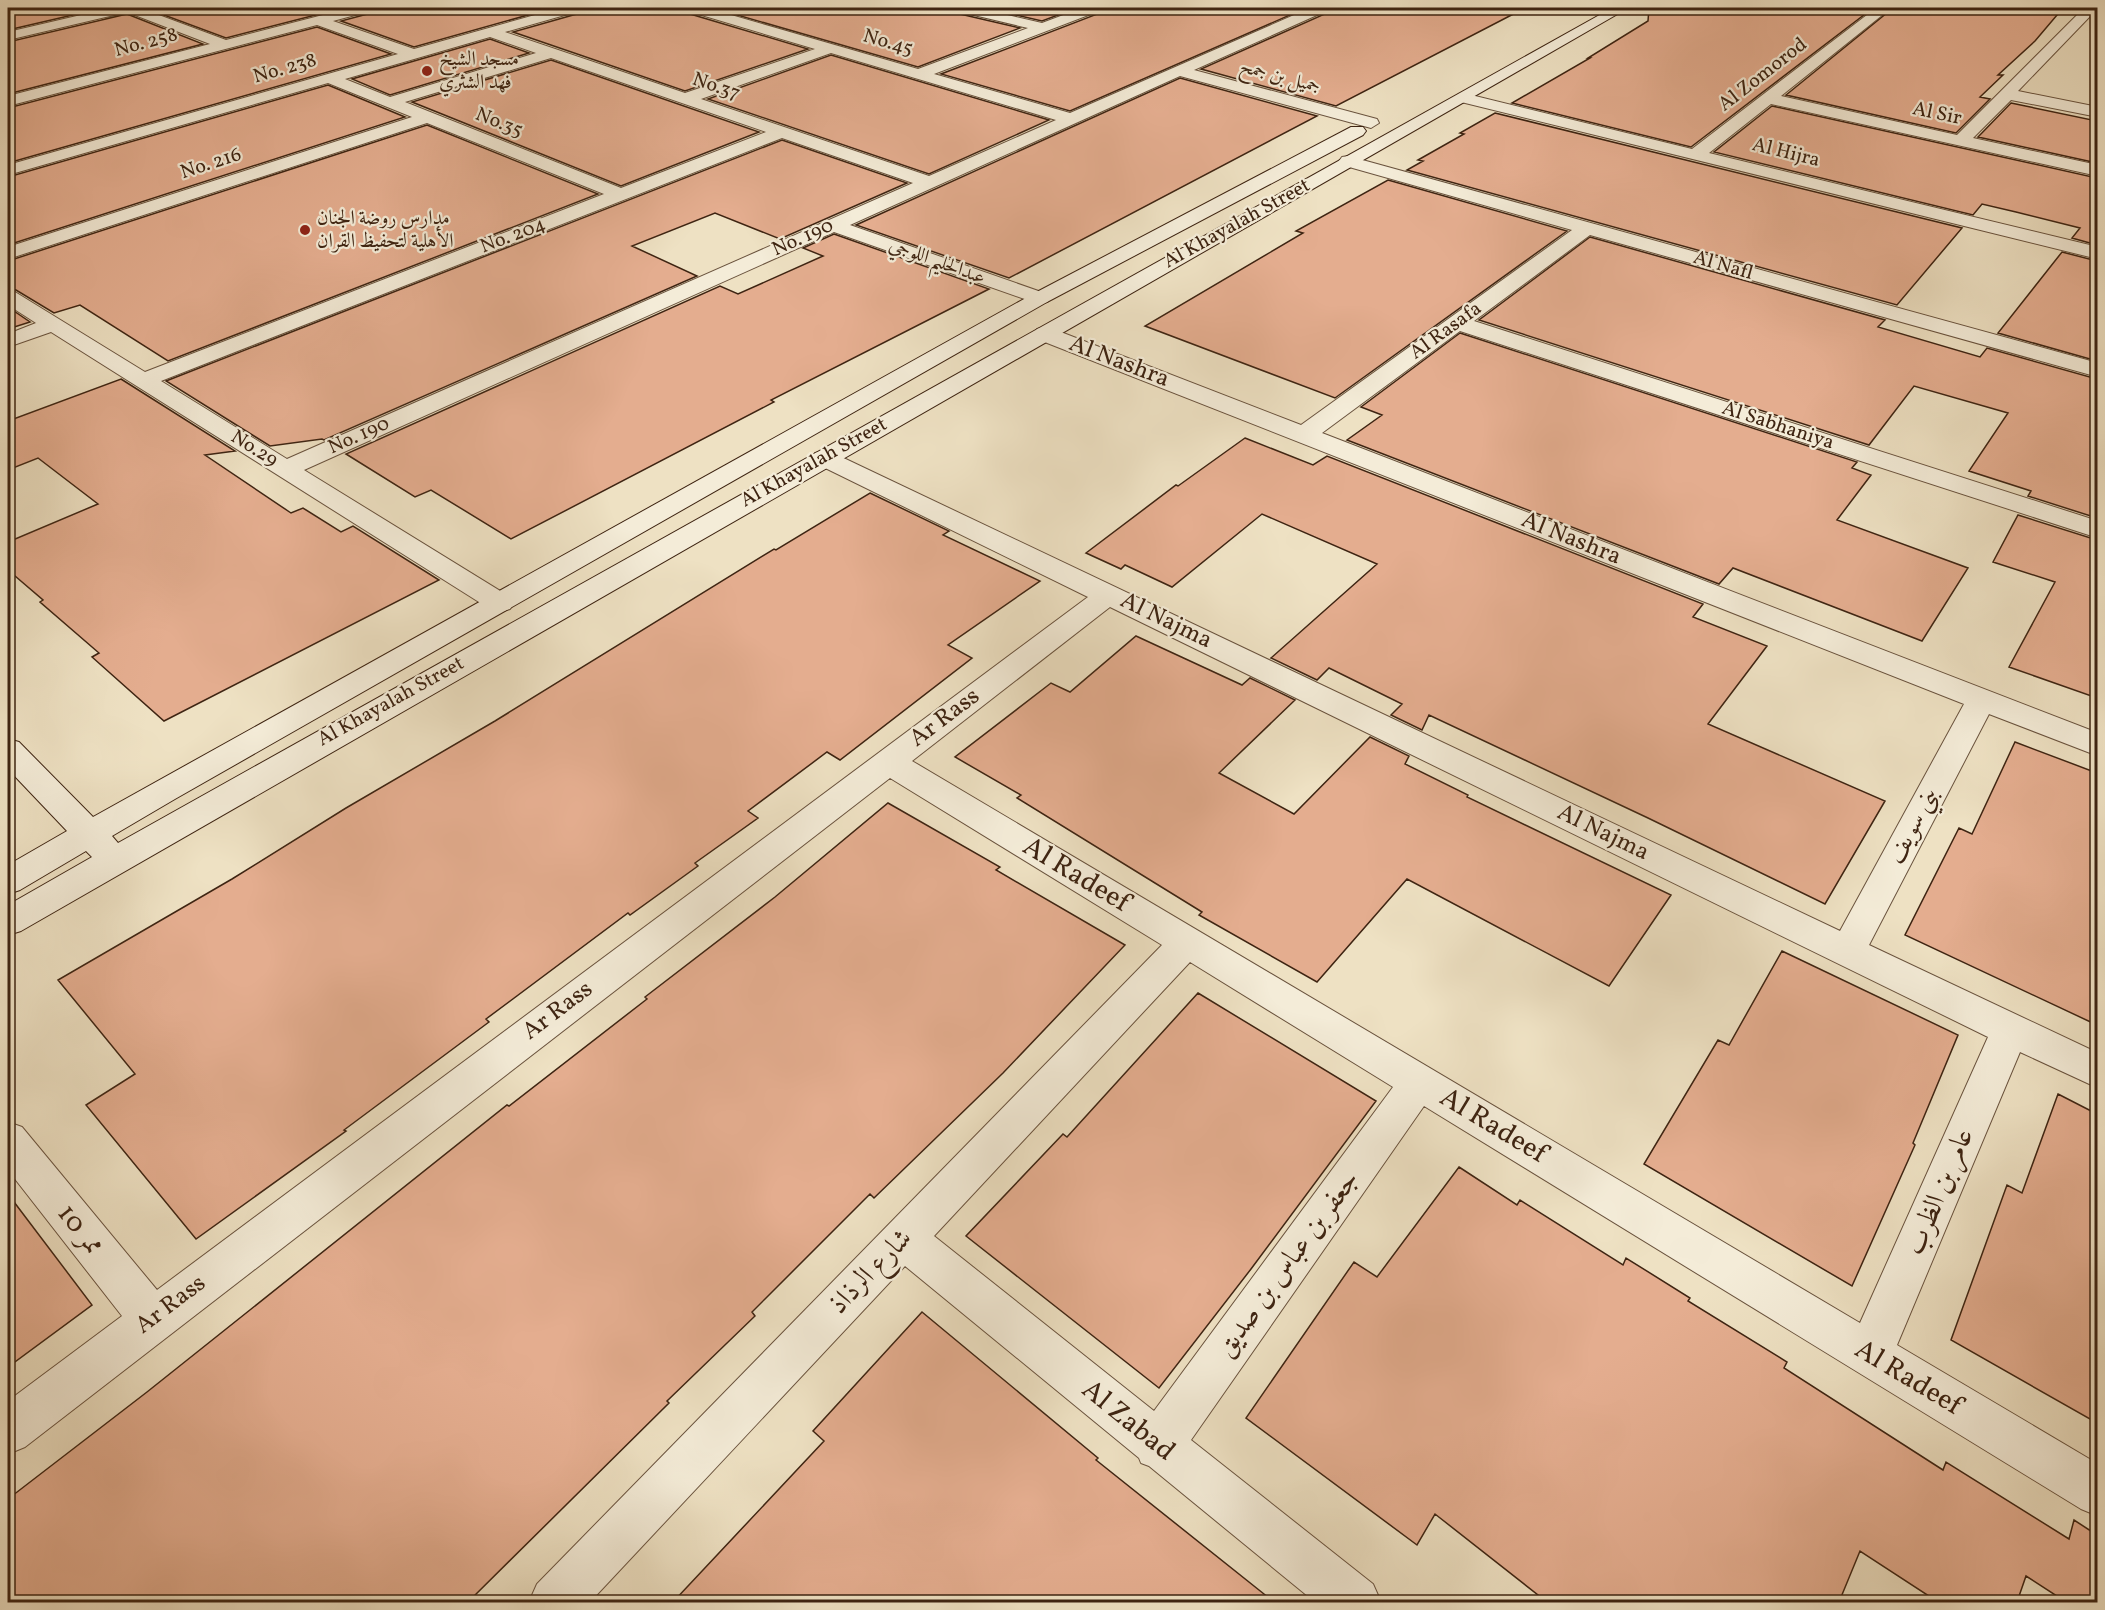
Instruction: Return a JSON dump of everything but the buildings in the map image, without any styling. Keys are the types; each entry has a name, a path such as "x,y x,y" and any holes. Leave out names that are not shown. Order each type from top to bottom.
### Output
{"street":[{"path":"8,36 128,8 224,44"},
{"name":"No. 258","path":"8,101 365,8"},
{"name":"No. 238","path":"8,170 574,8"},
{"name":"No.45","path":"693,8 1071,118"},
{"path":"962,8 1041,27"},
{"path":"920,74 1094,8"},
{"name":"No. 190","path":"285,469 1321,8"},
{"name":"Al Khayalah Street","path":"9,878 1040,298 1172,231 1579,8"},
{"name":"Al Khayalah Street","path":"8,921 244,785 1621,8"},
{"name":"Al Zomorod","path":"1696,154 1880,8"},
{"path":"1961,141 2092,10"},
{"path":"317,20 413,54"},
{"name":"No.37","path":"490,32 929,182"},
{"path":"685,99 832,48"},
{"path":"389,102 551,53"},
{"name":"جميل بن جمح","path":"1178,71 1371,123"},
{"name":"No.35","path":"328,78 620,194"},
{"path":"2007,94 2097,112"},
{"name":"Al Hijra","path":"1463,98 2097,253"},
{"name":"Al Sir","path":"1767,98 2097,171"},
{"name":"No. 216","path":"8,253 428,117"},
{"name":"No. 204","path":"144,380 781,132"},
{"name":"Al Nafl","path":"1348,161 2097,370"},
{"name":"عبدالحليم اللوجي","path":"833,225 1040,298"},
{"name":"Al Rasafa","path":"1305,434 1587,228"},
{"path":"1172,231 1164,240 1171,245 1181,248 1205,243"},
{"path":"1103,266 1134,260 1147,264 1149,267 1147,272 1129,285"},
{"name":"No.29","path":"8,296 500,603"},
{"name":"Al Sabhaniya","path":"1458,322 2097,530"},
{"path":"8,341 53,324"},
{"name":"Al Nashra","path":"1045,334 2097,745"},
{"name":"Al Najma","path":"824,458 2097,1072"},
{"name":"Ar Rass","path":"8,1430 1110,594"},
{"name":"بني سويف","path":"1847,951 1982,701"},
{"path":"8,750 115,860"},
{"path":"220,761 143,809 162,823 244,785"},
{"name":"Al Radeef","path":"887,761 2097,1492"},
{"path":"9,878 38,904"},
{"name":"شارع الرذاذ","path":"555,1602 1187,942"},
{"name":"عامر بن الظرب","path":"1870,1354 2010,1030"},
{"name":"جعفر بن عباس بن صديق","path":"1158,1446 1419,1082"},
{"name":"ممر 10","path":"8,1140 153,1320"},
{"name":"Al Zabad","path":"903,1238 1158,1446 1355,1602"}],"waterway":[{"path":"95,24 122,13"}],"place":[{"name":"مسجد الشيخ فهد الشثري","path":"427,71"},
{"name":"مدارس روضة الجنان الأهلية لتحفيظ القران","path":"305,230"}]}
